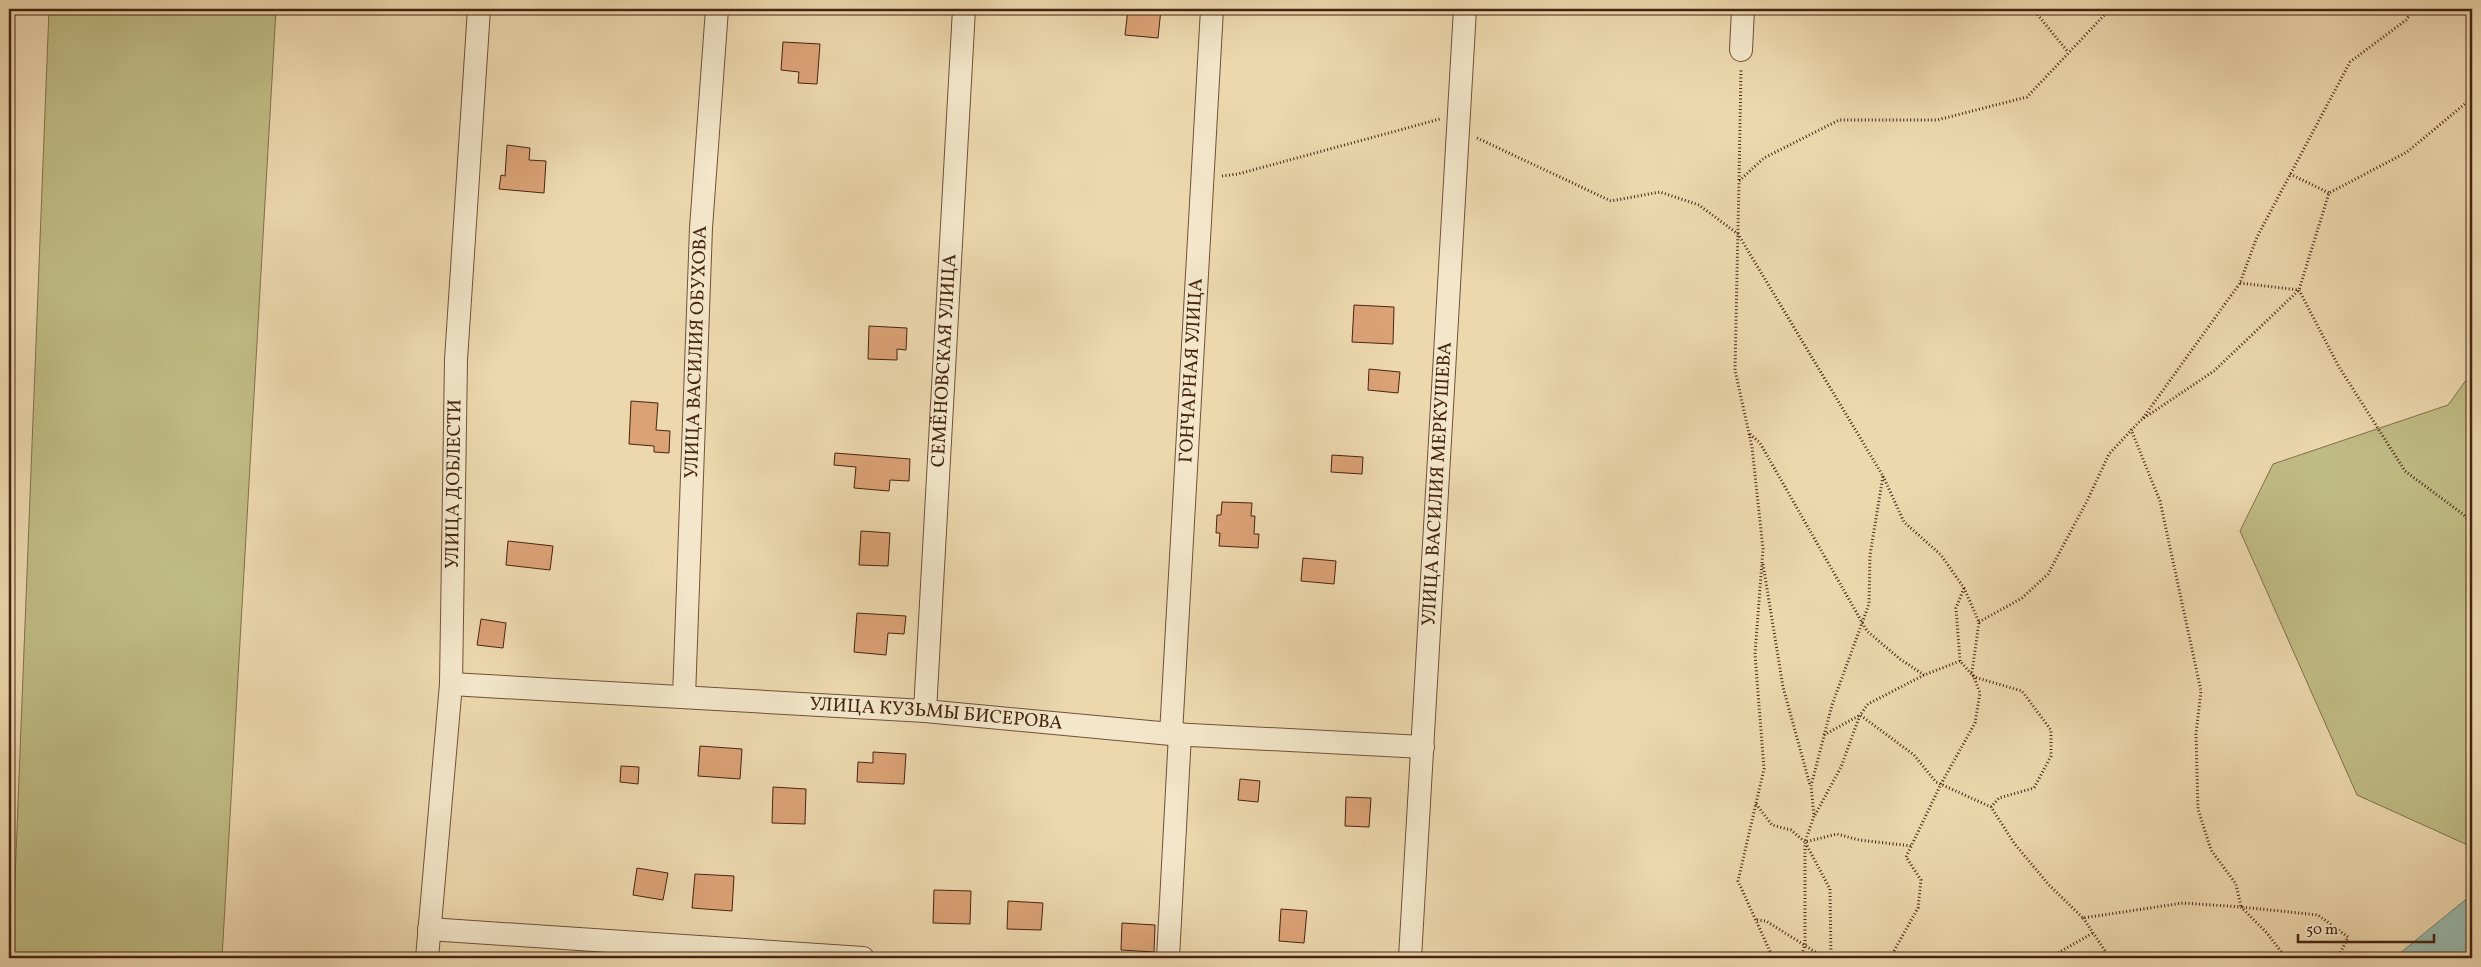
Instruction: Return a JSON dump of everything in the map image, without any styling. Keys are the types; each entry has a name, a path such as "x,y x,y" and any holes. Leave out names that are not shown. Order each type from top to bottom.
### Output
{"street":[{"name":"УЛИЦА ДОБЛЕСТИ","path":"427,958 451,684 456,360 479,9"},
{"name":"УЛИЦА ВАСИЛИЯ ОБУХОВА","path":"684,697 701,228 717,9"},
{"name":"СЕМЁНОВСКАЯ УЛИЦА","path":"925,711 964,9"},
{"name":"ГОНЧАРНАЯ УЛИЦА","path":"1168,958 1176,734 1212,9"},
{"name":"УЛИЦА ВАСИЛИЯ МЕРКУШЕВА","path":"1410,958 1465,9"},
{"path":"1741,50 1743,9"},
{"name":"УЛИЦА КУЗЬМЫ БИСЕРОВА","path":"451,684 925,711 1176,734 1422,747"},
{"path":"429,929 863,958"}],"path":[{"path":"2033,9 2068,52"},
{"path":"1739,181 1764,158 1838,120 1937,120 2027,97 2110,9"},
{"path":"2141,420 2240,283 2257,237 2350,62 2406,20 2414,9"},
{"path":"1741,50 1735,370 1750,434 1762,556 1783,687 1811,786 1814,816"},
{"path":"1979,622 2022,598 2048,574 2087,501 2109,454 2131,429 2141,420 2214,371 2299,290 2329,193 2407,152 2472,98"},
{"path":"2290,174 2329,193"},
{"path":"1738,234 1883,476 1904,522 1941,555 1964,588 1979,622 1972,672 1980,693 1975,723 1941,784 1906,857 1921,880 1918,908 1890,958"},
{"path":"2240,283 2299,290"},
{"path":"2299,290 2339,367 2405,471 2464,515 2472,525"},
{"path":"2131,429 2160,501 2201,692 2196,734 2198,808 2211,850 2236,884 2241,907 2267,933 2286,958"},
{"path":"1750,434 1760,444 1862,622 1873,636 1900,659 1924,675"},
{"path":"1811,786 1832,705 1868,604 1870,555 1883,476"},
{"path":"1762,556 1756,654 1764,769 1738,881 1773,958"},
{"path":"1964,588 1956,608 1960,661 1974,677 2022,691 2051,730 2051,756 2034,788 1999,798 1991,808"},
{"path":"1801,958 1805,944 1805,842 1814,816 1841,767 1860,715 1868,704 1924,675 1960,661"},
{"path":"1824,734 1860,715"},
{"path":"1860,715 1914,755 1936,782 1991,808 2014,843 2049,884 2083,918 2110,958"},
{"path":"1756,804 1772,825 1791,830 1805,842 1830,890 1831,958"},
{"path":"1805,842 1837,834 1859,840 1912,846"},
{"path":"2083,918 2182,903 2318,915 2348,937 2338,958"},
{"path":"1756,920 1766,921 1825,958"},
{"path":"2049,958 2093,933"}],"shaded area":[{"path":"49,9 276,9 222,958 12,958"},
{"path":"2472,372 2472,847 2357,795 2240,531 2273,464 2448,405"},
{"path":"2470,896 2472,897 2472,958 2394,958"}],"building":[{"path":"1128,9 1161,9 1158,38 1125,35"},
{"path":"783,42 820,44 817,84 798,83 799,72 781,70"},
{"path":"507,145 530,148 529,160 546,161 544,193 499,189 501,175 505,176"},
{"path":"1354,305 1394,307 1393,344 1352,342"},
{"path":"869,326 907,328 906,350 897,349 897,360 868,359"},
{"path":"1369,369 1400,372 1398,393 1368,390"},
{"path":"631,401 658,403 656,430 670,431 669,453 654,452 654,446 629,444"},
{"path":"835,453 910,459 909,481 890,480 889,491 854,488 856,467 834,465"},
{"path":"1332,455 1363,457 1362,474 1331,472"},
{"path":"1222,502 1252,503 1251,516 1255,516 1254,534 1259,534 1258,548 1219,546 1220,533 1216,533 1217,515 1221,515"},
{"path":"861,531 890,533 888,566 859,565"},
{"path":"508,541 553,546 550,570 506,565"},
{"path":"1303,558 1336,561 1334,584 1301,581"},
{"path":"857,613 906,616 904,634 888,633 886,655 854,652"},
{"path":"481,619 506,623 503,648 477,645"},
{"path":"700,746 742,749 740,779 698,776"},
{"path":"873,752 906,754 904,784 857,782 858,762 873,763"},
{"path":"621,766 639,767 638,784 620,782"},
{"path":"1240,779 1260,781 1258,802 1238,800"},
{"path":"773,787 806,789 805,824 772,823"},
{"path":"1346,797 1371,798 1369,827 1345,826"},
{"path":"637,868 668,873 663,900 633,895"},
{"path":"695,874 734,876 732,911 692,908"},
{"path":"934,890 971,891 970,924 933,923"},
{"path":"1008,901 1043,903 1041,930 1007,929"},
{"path":"1281,909 1307,911 1304,943 1279,941"},
{"path":"1122,923 1155,925 1154,952 1121,950"}]}
